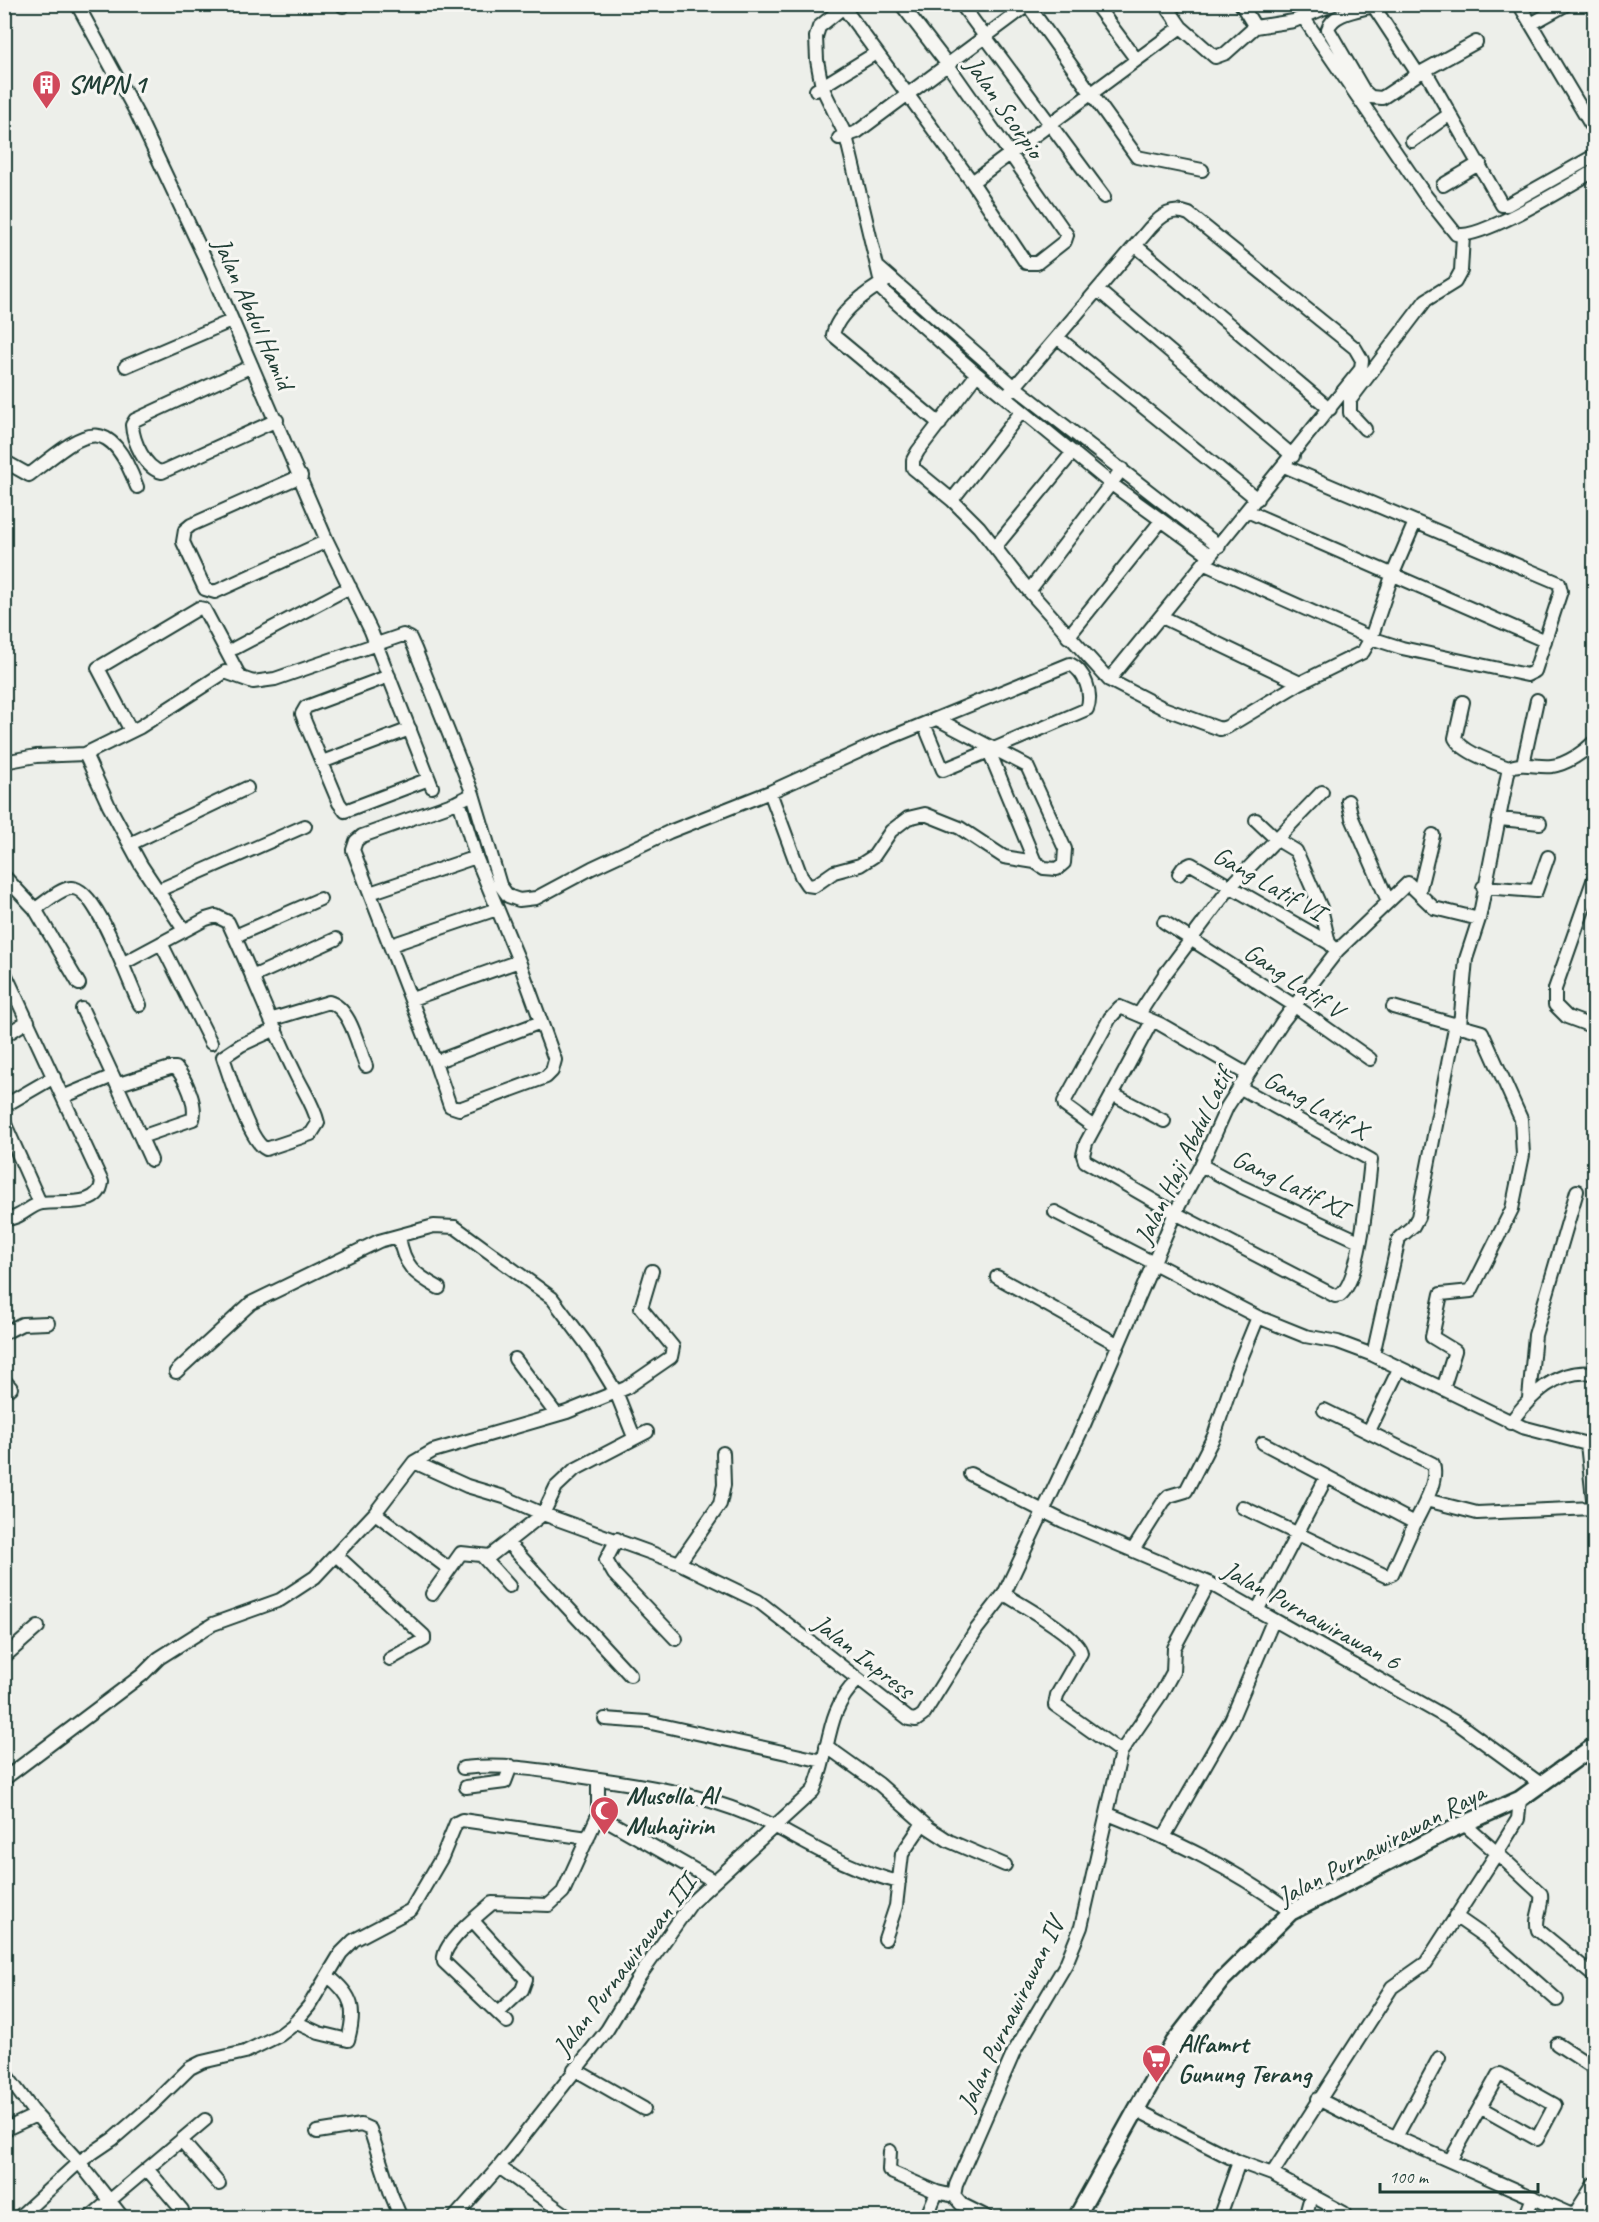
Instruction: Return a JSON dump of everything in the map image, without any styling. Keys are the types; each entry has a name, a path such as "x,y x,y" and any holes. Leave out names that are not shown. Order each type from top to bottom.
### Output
{"street":[{"name":"Jalan Abdul Hamid","path":"77,4 167,173 277,420 327,541 377,645 430,783 345,811 339,803 322,762"},
{"name":"Jalan Scorpio","path":"901,4 948,65 1067,238 1037,263 1026,263 972,182"},
{"path":"961,4 1104,197"},
{"path":"1095,4 1136,59"},
{"path":"1165,4 1181,27 1215,57 1226,53 1255,27 1303,17 1334,4"},
{"path":"1241,4 1255,27"},
{"path":"1520,4 1594,130"},
{"path":"1531,24 1567,4"},
{"path":"1591,4 1594,9"},
{"path":"1181,27 972,182 842,5 819,17 811,31 810,57 819,89 844,140 879,268 886,281 1015,387 1122,469 1212,555"},
{"path":"844,140 1028,5 1137,157 1202,170"},
{"path":"1476,42 1422,73 1382,98 1371,97 1364,91 1328,29 1330,22 1338,17 1377,6 1422,73 1450,114 1480,164 1499,202 1504,206 1594,156"},
{"path":"1303,17 1425,195 1456,234 1463,236 1512,217 1594,171"},
{"path":"819,89 876,53"},
{"path":"1412,141 1450,114"},
{"path":"1443,185 1480,164"},
{"path":"1006,397 1161,216 1179,210 1189,214 1355,348 1362,360 1361,369 1293,456 1109,680"},
{"path":"1365,429 1350,413 1350,400 1426,300 1455,282 1461,271 1463,236"},
{"path":"1136,246 1330,409"},
{"path":"886,281 883,291 977,374 1110,483 1212,555 1371,638 1402,648 1527,675 1533,673 1537,668 1561,591 1559,583 1284,466"},
{"path":"886,281 861,296 835,328 833,334 940,424"},
{"path":"1099,291 1293,456"},
{"path":"126,366 231,321"},
{"path":"1057,337 1257,499"},
{"path":"252,366 135,420 132,424 135,438 149,466 153,471 162,472 277,420"},
{"path":"977,374 913,460 914,468 952,500 996,546 1029,591 1109,680 1163,708 1220,729 1300,683 1363,652 1371,638 1392,576 1415,522"},
{"path":"952,500 1022,411"},
{"path":"4,461 29,475 75,440 101,436 111,439 118,446 137,487"},
{"path":"996,546 1073,452"},
{"path":"1029,591 1122,469"},
{"path":"301,476 191,525 185,530 183,542 206,589 215,592 327,541"},
{"path":"1247,511 1545,641"},
{"path":"1068,637 1161,521"},
{"path":"235,648 350,587"},
{"path":"131,731 98,668 199,608 204,609 240,677"},
{"path":"1162,617 1300,683"},
{"path":"4,762 28,757 85,754 168,711 219,675 232,673 253,682 275,679 377,645 398,635 410,638 472,794 500,885 508,896 519,900 536,898 592,868 669,832 770,792 924,724 1070,664 1075,667 1088,690 1090,701 1087,709 944,770 924,724"},
{"path":"389,676 304,709 302,714 322,762 410,729"},
{"path":"1523,764 1537,700"},
{"path":"1463,702 1455,738 1457,743 1487,761 1509,768 1523,764 1554,766 1572,758 1594,742"},
{"path":"770,792 801,876 807,885 814,886 834,872 860,865 874,856 891,831 908,819 925,814 960,828 1004,857 1014,861 1035,862 1044,868 1057,869 1064,863 1065,849 1027,766 937,719"},
{"path":"993,750 1035,862"},
{"path":"85,754 130,844 184,930"},
{"path":"1373,1355 1399,1238 1418,1217 1458,1024 1466,959 1479,919 1483,887 1500,819 1509,768"},
{"path":"130,844 247,788"},
{"path":"1139,1014 1231,886 1322,792"},
{"path":"459,801 476,857 519,961 555,1060 552,1071 538,1080 466,1108 454,1109 450,1106 412,999 353,850 356,841 472,794"},
{"path":"1348,801 1352,819 1388,901"},
{"path":"1500,819 1540,823"},
{"path":"1256,820 1276,839 1296,852 1321,908 1333,947"},
{"path":"159,890 305,826"},
{"path":"1433,836 1419,892 1439,910 1479,919"},
{"path":"370,893 476,857"},
{"path":"1483,887 1536,891 1548,857"},
{"name":"Gang Latif VI","path":"1179,874 1183,868 1191,864 1333,947"},
{"path":"4,876 35,909 79,984"},
{"path":"1594,878 1555,989 1556,1005 1568,1017 1594,1027"},
{"name":"Jalan Haji Abdul Latif","path":"1154,1265 1175,1213 1201,1165 1227,1107 1333,947 1408,883 1419,892"},
{"path":"35,909 64,890 83,891 89,897 140,1005"},
{"path":"235,936 320,899"},
{"path":"391,945 497,909"},
{"path":"122,964 184,930 216,916 228,922 235,936 252,977 274,1024 318,1123 311,1134 267,1149 258,1143 223,1057 274,1024 329,1002 337,1004 344,1012 366,1066"},
{"name":"Gang Latif V","path":"1164,922 1295,1006 1370,1059"},
{"path":"252,977 336,939"},
{"path":"161,943 212,1043"},
{"path":"412,999 519,961"},
{"path":"4,970 102,1182 102,1187 95,1196 85,1201 40,1203 19,1216 4,1219"},
{"path":"1094,1127 1065,1106 1065,1097 1120,1006 1139,1014 1247,1074"},
{"path":"1393,1007 1480,1030 1488,1038 1521,1119 1523,1155 1512,1209 1471,1291 1441,1293 1432,1337 1455,1351 1443,1389"},
{"path":"82,1009 151,1160"},
{"path":"4,1036 28,1021"},
{"path":"1152,1021 1083,1150 1085,1161 1175,1213"},
{"path":"435,1062 541,1022"},
{"path":"64,1096 116,1080 176,1068 182,1075 193,1106 193,1119 141,1137"},
{"path":"4,1106 54,1077"},
{"name":"Gang Latif X","path":"1239,1087 1371,1160"},
{"path":"1112,1094 1164,1121"},
{"path":"4,1122 40,1203"},
{"name":"Gang Latif XI","path":"1175,1213 1335,1296 1340,1295 1347,1288 1355,1262 1371,1160"},
{"name":"Gang Latif XI","path":"1201,1165 1359,1242"},
{"path":"1529,1398 1534,1335 1577,1191"},
{"path":"1055,1212 1258,1317 1305,1336 1338,1342 1373,1355 1510,1423 1591,1443 1594,1508 1477,1513 1426,1500"},
{"path":"176,1372 251,1303 379,1241 434,1226 455,1227 492,1251 552,1298 588,1346 616,1392 634,1437"},
{"path":"399,1237 403,1260 421,1278 439,1288"},
{"name":"Jalan Inpress","path":"414,1462 467,1486 504,1497 543,1514 679,1563 758,1601 857,1681 909,1719 916,1720 923,1715 976,1630 1004,1594 1045,1510 1154,1265"},
{"path":"4,1779 141,1675 159,1658 213,1624 280,1600 315,1577 375,1513 414,1462 433,1451 470,1438 556,1414 626,1388 674,1353 665,1335 641,1308 651,1271"},
{"path":"997,1277 1117,1344"},
{"path":"1133,1550 1164,1501 1169,1496 1186,1491 1214,1436 1236,1371 1258,1317"},
{"path":"4,1334 22,1324 48,1323"},
{"path":"516,1359 556,1414"},
{"path":"1369,1431 1399,1369"},
{"path":"1510,1423 1529,1398 1564,1375 1594,1371"},
{"path":"1242,1507 1386,1576 1392,1574 1426,1500 1435,1472 1433,1464 1324,1410"},
{"path":"483,1557 508,1544 543,1514 556,1487 574,1470 647,1432"},
{"path":"1263,1443 1415,1523"},
{"path":"679,1563 720,1504 724,1485 723,1453"},
{"name":"Jalan Purnawirawan 6","path":"970,1474 1209,1583 1460,1725 1542,1785"},
{"path":"1257,1611 1326,1478"},
{"path":"375,1513 448,1568"},
{"path":"617,1539 606,1560 614,1574 676,1639"},
{"path":"508,1544 630,1675"},
{"path":"432,1594 448,1568 463,1552 483,1557 509,1587"},
{"path":"336,1556 424,1636 424,1640 390,1659"},
{"name":"Jalan Purnawirawan IV","path":"954,2196 956,2185 1000,2080 1066,1964 1077,1936 1121,1752 1165,1687 1175,1662 1174,1648 1209,1583"},
{"path":"1004,1594 1061,1630 1080,1647 1081,1653 1057,1695 1055,1705 1121,1752"},
{"path":"1164,1837 1232,1720 1273,1621"},
{"path":"4,1657 38,1627"},
{"name":"Jalan Purnawirawan III","path":"454,2217 499,2167 607,2030 639,1977 692,1902 813,1791 820,1778 832,1717 857,1681"},
{"path":"605,1719 647,1722 823,1761"},
{"path":"826,1746 879,1784 923,1823 949,1841 1005,1865"},
{"name":"Jalan Purnawirawan Raya","path":"1076,2217 1174,2042 1215,1989 1291,1912 1464,1824 1520,1799 1594,1746"},
{"path":"463,1768 511,1766 652,1786 709,1798 776,1827 846,1864 899,1882"},
{"path":"466,1787 505,1782 511,1766"},
{"path":"472,1921 525,1979 522,1990 502,2018 443,1958 451,1941 472,1921 492,1903 549,1905 563,1892 598,1815 598,1779"},
{"path":"1272,2174 1392,1987 1426,1963 1518,1819 1520,1799"},
{"path":"1108,1814 1164,1837 1233,1872 1291,1912"},
{"path":"598,1815 714,1881"},
{"path":"18,2217 79,2162 143,2114 190,2068 202,2062 245,2052 280,2035 295,2022 309,2006 341,1953 354,1940 411,1910 442,1857 456,1823 474,1822 588,1838"},
{"path":"885,1939 896,1906 902,1854 923,1823"},
{"path":"1464,1824 1541,1894 1542,1905 1536,1924 1538,1930 1594,1976"},
{"path":"1455,1916 1488,1939 1557,2000"},
{"path":"295,2022 319,2033 348,2040 354,2014 343,1988 328,1976"},
{"path":"1557,2044 1594,2068"},
{"path":"1396,2137 1439,2058"},
{"path":"574,2069 644,2109"},
{"path":"4,2072 36,2115 79,2162 123,2217"},
{"path":"1450,2161 1480,2107 1500,2074 1555,2105 1537,2139 1480,2107"},
{"path":"1318,2099 1396,2137 1576,2216 1594,2184"},
{"path":"1135,2109 1239,2162 1272,2174 1344,2213 1342,2217"},
{"path":"4,2130 36,2115"},
{"path":"89,2217 205,2120"},
{"path":"317,2132 367,2126 401,2217"},
{"path":"181,2140 219,2184"},
{"path":"890,2151 889,2170 937,2192 954,2196 962,2205 989,2217"},
{"path":"1219,2217 1239,2162"},
{"path":"499,2167 565,2214"},
{"path":"147,2169 182,2210"},
{"path":"926,2217 937,2192"},
{"path":"1305,2217 1311,2196"},
{"path":"1525,2217 1533,2197"}],"place":[{"name":"SMPN 1","path":"47,110"},
{"name":"Musolla Al Muhajirin","path":"605,1836"},
{"name":"Alfamrt Gunung Terang","path":"1157,2084"}]}
